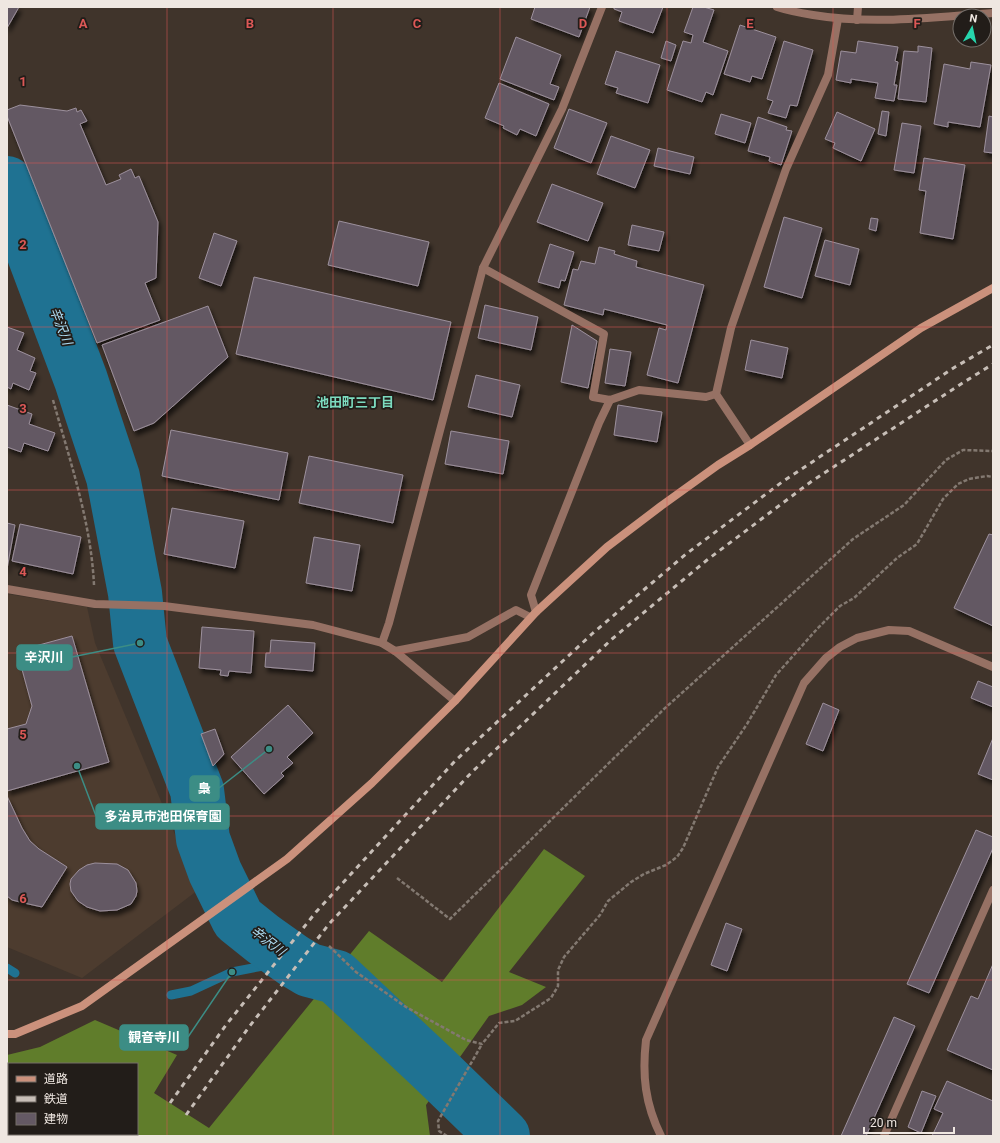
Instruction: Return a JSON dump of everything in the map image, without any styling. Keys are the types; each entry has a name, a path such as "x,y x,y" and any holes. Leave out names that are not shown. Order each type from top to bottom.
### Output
{"street":[{"path":"382,643 389,624 483,268 562,109 602,7"},
{"path":"777,7 789,11 838,19 857,20 903,19 952,14"},
{"path":"857,20 858,7"},
{"path":"750,445 716,394 731,328 786,169 828,75 838,19"},
{"path":"483,268 604,334 593,397 610,400 639,390 706,397 716,394"},
{"path":"7,1034 15,1034 82,1006 287,859 372,783 455,701 533,614 608,547 718,465 750,445 922,328 993,288"},
{"path":"533,614 531,595 599,423 610,400"},
{"path":"7,589 95,604 164,606 313,624 382,643 395,650 455,701"},
{"path":"395,650 468,637 516,610 533,614"},
{"path":"661,1136 654,1121 645,1091 643,1062 646,1040 804,683 826,658 840,647 857,638 888,630 908,631 993,667"},
{"path":"884,1136 993,890"}],"path":[{"path":"54,400 87,525 93,563 95,604"},
{"path":"397,878 450,919 664,709 853,539 904,505 946,460 963,450 993,451"},
{"path":"440,1136 438,1121 482,1044 499,1023 516,1021 551,998 558,986 558,970 564,957 600,915 608,901 631,882 644,874 666,866 677,857 683,848 718,767 747,724 776,675 840,606 854,598 897,558 917,544 944,499 958,484 969,479 987,476 993,477"},
{"path":"329,946 356,972 406,1007 466,1040 482,1044"},
{"path":"439,1131 446,1136"}],"shaded area":[{"path":"7,594 87,607 95,643 198,890 82,978 7,947"}],"green space":[{"path":"544,849 585,876 509,972 546,987 522,1005 489,1016 426,1105 430,1136 7,1136 7,1055 40,1047 95,1020 177,1055 154,1093 209,1128 369,931 442,982"}],"building":[{"path":"7,7 19,7 7,28"},
{"path":"535,7 590,7 579,37 531,19"},
{"path":"614,7 663,7 653,33 619,21 622,12 614,9"},
{"path":"693,7 704,7 714,10 703,42 728,51 713,95 706,92 702,102 667,90 683,41 691,43 693,35 684,32"},
{"path":"740,25 776,37 762,79 752,76 750,82 724,74"},
{"path":"516,37 561,55 550,84 559,87 554,100 500,79"},
{"path":"666,41 676,45 671,61 661,58"},
{"path":"784,41 813,50 797,106 790,105 786,118 768,113 773,101 767,99"},
{"path":"858,41 898,47 895,61 898,62 894,85 897,85 894,101 875,98 878,83 851,79 851,83 836,80 841,51 856,53"},
{"path":"918,46 932,48 926,102 898,99 904,51 918,52"},
{"path":"616,51 660,65 648,103 616,93 618,88 605,84"},
{"path":"971,62 991,65 980,127 948,122 948,127 934,124 944,64 970,69"},
{"path":"499,83 549,104 536,136 520,129 517,135 503,128 504,126 485,118"},
{"path":"20,105 67,111 76,108 77,112 81,110 87,121 80,124 106,185 121,179 119,175 131,169 135,178 139,176 158,222 156,278 145,283 160,320 97,343 7,116 7,110"},
{"path":"569,109 607,123 591,163 554,148"},
{"path":"882,111 889,112 886,136 878,134"},
{"path":"837,112 875,129 861,161 833,148 835,143 825,139"},
{"path":"721,114 751,123 745,143 715,134"},
{"path":"989,116 993,117 993,153 984,152"},
{"path":"758,117 787,127 786,130 792,131 781,165 769,161 770,157 748,151"},
{"path":"902,123 921,126 914,173 894,170"},
{"path":"611,136 650,150 635,188 597,174"},
{"path":"658,148 694,157 690,174 654,166"},
{"path":"924,158 965,165 953,239 920,233 926,191 919,190"},
{"path":"552,184 603,203 588,241 537,222"},
{"path":"784,217 822,228 802,298 764,287"},
{"path":"871,218 878,219 876,231 869,229"},
{"path":"339,221 429,242 418,286 328,265"},
{"path":"632,225 664,232 659,251 628,245"},
{"path":"214,233 237,241 221,286 199,278"},
{"path":"825,240 859,249 850,285 815,276"},
{"path":"550,244 574,252 565,281 561,280 559,288 538,282"},
{"path":"599,247 615,251 614,254 637,261 636,267 704,285 678,383 647,375 659,328 666,330 667,325 604,309 603,315 564,305 573,269 578,270 581,261 595,264"},
{"path":"254,277 451,322 433,400 236,354"},
{"path":"485,305 538,317 531,350 478,338"},
{"path":"208,306 228,357 154,423 134,431 102,345"},
{"path":"572,325 597,341 588,388 561,382"},
{"path":"7,327 24,333 17,350 35,358 30,371 36,373 29,390 13,383 11,389 7,387"},
{"path":"751,340 788,348 782,378 745,370"},
{"path":"610,349 631,352 625,386 605,383"},
{"path":"476,375 520,385 512,417 468,407"},
{"path":"7,405 32,414 29,424 55,433 48,451 24,443 21,452 7,447"},
{"path":"618,405 662,412 657,442 614,435"},
{"path":"171,430 288,453 279,500 162,476"},
{"path":"451,431 509,441 503,474 445,464"},
{"path":"309,456 403,475 393,523 299,503"},
{"path":"172,508 244,521 235,568 164,554"},
{"path":"7,523 15,525 7,569"},
{"path":"20,524 81,537 73,574 12,561"},
{"path":"989,534 993,535 993,626 954,608"},
{"path":"314,537 360,545 352,591 306,583"},
{"path":"202,627 254,631 251,673 229,671 228,676 220,675 221,670 199,668"},
{"path":"72,636 109,762 7,791 7,729 26,724 32,706 17,651"},
{"path":"271,640 315,643 313,671 265,667 266,653 270,653"},
{"path":"978,681 993,687 993,707 971,698"},
{"path":"823,703 839,710 823,751 806,744"},
{"path":"288,705 313,733 287,757 293,763 281,773 284,776 264,794 231,757"},
{"path":"215,729 224,754 213,766 201,734"},
{"path":"993,738 993,780 978,774"},
{"path":"7,796 22,828 30,841 39,849 67,867 42,907 12,900 7,896"},
{"path":"976,830 993,837 993,848 929,993 907,984"},
{"path":"95,863 117,864 128,870 136,883 137,891 131,904 117,910 100,911 87,907 78,901 71,891 71,879 79,870 87,865"},
{"path":"726,923 742,929 727,971 711,965"},
{"path":"993,964 993,1070 947,1050 971,996 978,999"},
{"path":"894,1017 915,1026 866,1136 841,1136"},
{"path":"947,1081 993,1101 993,1136 932,1136 943,1113 934,1109"},
{"path":"922,1091 936,1096 921,1133 908,1127"}],"waterway":[{"name":"辛沢川","path":"7,183 81,380 113,477 135,593 140,643 197,790 203,839 215,872 238,919 263,939 309,970 336,977 503,1136"},
{"path":"171,995 191,991 232,972 263,966 283,967 294,961"},
{"path":"7,968 15,973"}],"railway":[{"path":"170,1103 226,1025 316,912 455,761 593,633 686,554 782,482 955,367 993,345"},
{"path":"186,1115 249,1027 329,924 471,773 612,639 707,560 812,481 993,364"}],"place":[{"name":"辛沢川","path":"140,643"},
{"name":"梟","path":"269,749"},
{"name":"多治見市池田保育園","path":"77,766"},
{"name":"観音寺川","path":"232,972"}],"district":[{"name":"池田町三丁目","path":"355,402"}]}
